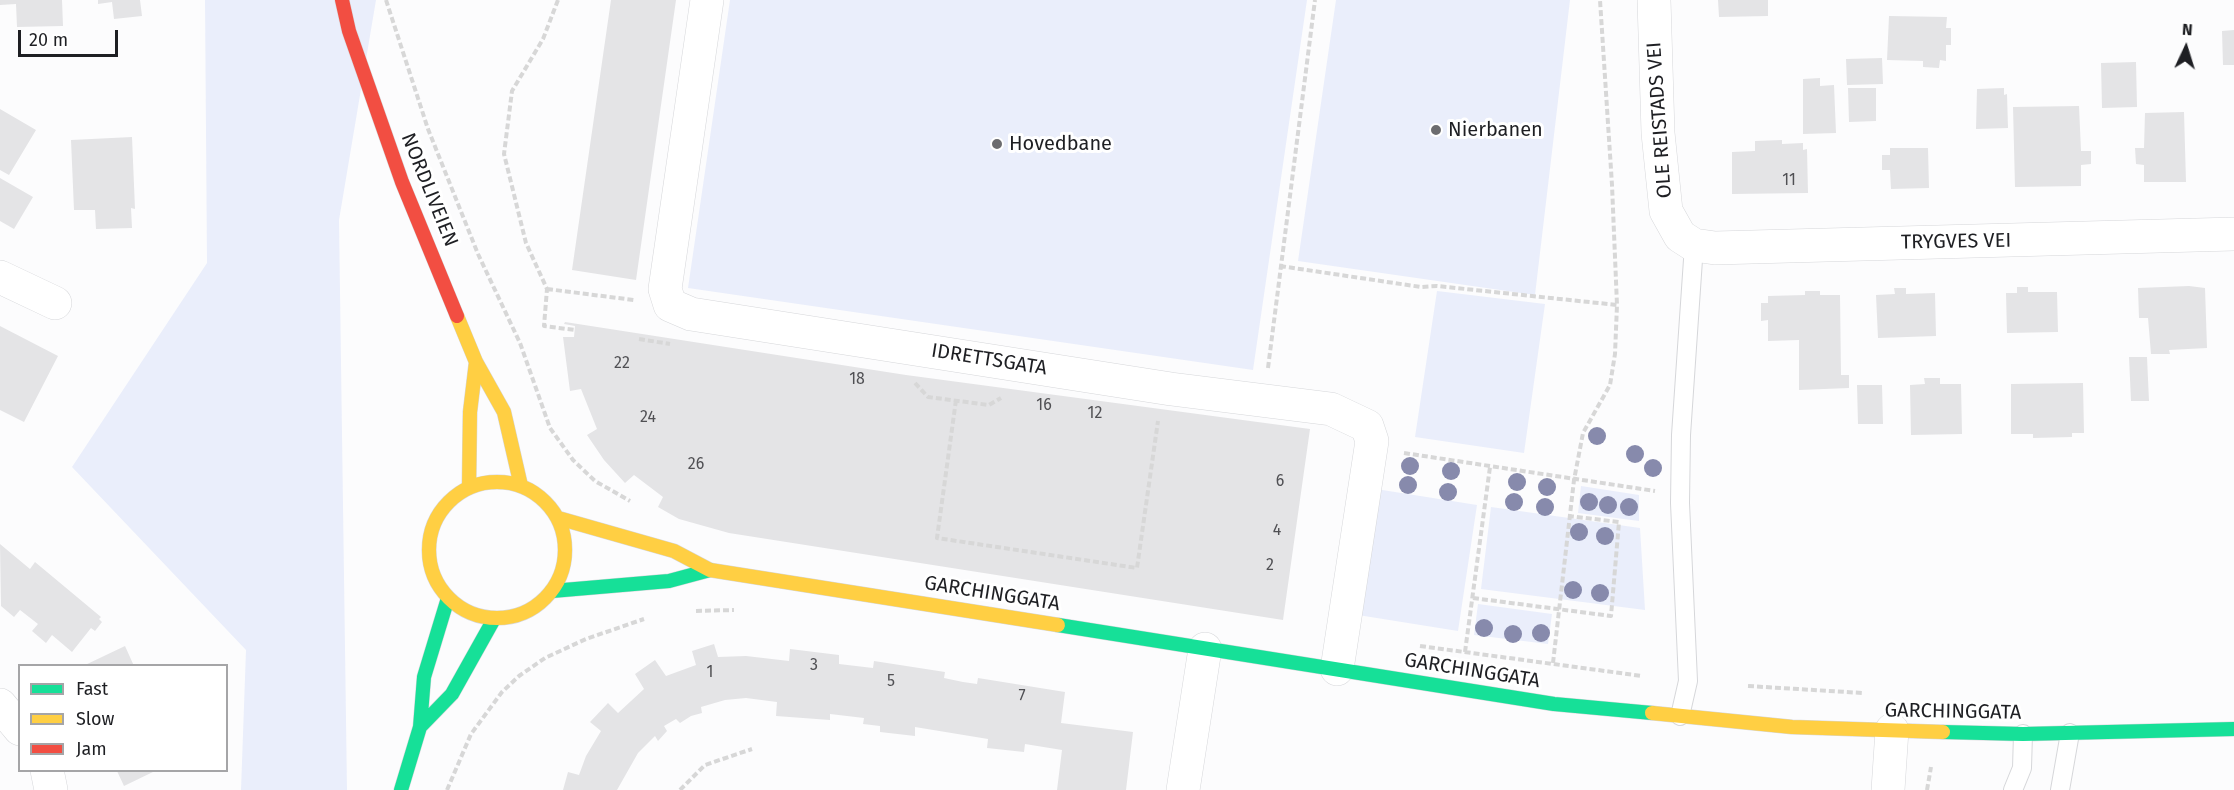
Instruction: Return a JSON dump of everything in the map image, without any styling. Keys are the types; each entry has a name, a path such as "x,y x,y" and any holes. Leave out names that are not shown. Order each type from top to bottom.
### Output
{"street":[{"name":"NORDLIVEIEN","path":"331,0 349,31"},
{"name":"NORDLIVEIEN","path":"342,0 349,31 402,182 476,362 504,412 521,486"},
{"path":"670,304 665,289 707,0"},
{"name":"OLE REISTADS VEI","path":"1654,0 1658,133 1666,211 1687,240"},
{"name":"TRYGVES VEI","path":"1687,240 1715,248 2234,234"},
{"path":"0,277 55,303"},
{"name":"IDRETTSGATA","path":"670,304 691,314 1171,389 1331,409 1368,426 1372,441 1337,669"},
{"name":"NORDLIVEIEN","path":"469,488 470,412 476,362"},
{"path":"496,482 521,486 542,498 558,518 564,535 566,557 560,578 552,591 529,611 514,617 495,619 469,613 448,598 432,571 430,538 434,525 445,507 469,488 496,482"},
{"name":"GARCHINGGATA","path":"558,518 674,551 710,570 1554,704 1792,727 2022,734 2234,729"},
{"name":"GARCHINGGATA","path":"552,591 669,581 710,570"},
{"path":"401,790 420,727 424,677 448,598"},
{"path":"420,727 452,694 495,619"},
{"path":"1182,790 1205,649"},
{"path":"0,705 18,727"},
{"path":"1888,790 1892,730"},
{"path":"47,772 51,790"}],"lane":[{"path":"1680,716 1688,681 1680,495 1687,240"},
{"path":"2060,790 2070,733"},
{"path":"2013,790 2022,768 2022,734"}],"path":[{"path":"387,0 428,129 478,254 520,343 550,428 573,460 595,481 634,503"},
{"path":"558,0 543,39 512,91 504,154 526,243 548,289 543,326 575,330"},
{"path":"1294,404 1267,365 1315,0"},
{"path":"1553,663 1569,516 1582,433 1610,385 1616,354 1617,305 1600,0"},
{"path":"1280,266 1421,287 1437,286 1617,305"},
{"path":"548,289 670,304"},
{"path":"906,381 914,382 928,397 989,405 1004,395"},
{"path":"956,400 937,538 1137,568 1159,418 1148,417"},
{"path":"1371,448 1680,495"},
{"path":"1465,652 1490,467"},
{"path":"1473,598 1611,616 1619,522 1569,516"},
{"path":"447,790 471,734 483,715 519,676 555,653 637,621"},
{"path":"1418,646 1645,677"},
{"path":"1737,686 1869,693"},
{"path":"680,790 705,765 752,748"},
{"path":"1927,790 1931,767"}],"shaded area":[{"path":"205,0 376,0 339,220 347,790 241,790 246,650 72,467 207,263"},
{"name":"Hovedbane","path":"730,0 1307,0 1253,370 688,288"},
{"name":"Nierbanen","path":"1336,0 1570,0 1535,295 1298,261"},
{"path":"1437,291 1545,304 1524,453 1415,437"},
{"path":"1581,486 1639,495 1639,521 1578,513"},
{"path":"1376,489 1477,505 1458,631 1358,615"},
{"path":"1491,507 1640,528 1645,610 1481,589"},
{"path":"1478,604 1552,614 1548,644 1474,635"}],"building":[{"path":"0,0 62,0 63,26 17,27 16,4 0,5"},
{"path":"98,0 140,0 142,16 114,19 112,2 98,4"},
{"path":"611,0 676,0 636,280 572,270"},
{"path":"1718,0 1768,0 1768,16 1719,17"},
{"path":"1889,16 1947,17 1946,28 1951,28 1951,45 1946,45 1946,61 1940,60 1939,68 1923,67 1923,61 1887,60"},
{"path":"2234,30 2234,65 2223,65 2222,31"},
{"path":"1882,58 1883,84 1847,85 1846,59"},
{"path":"2136,62 2137,107 2102,108 2101,63"},
{"path":"1820,78 1820,86 1834,85 1836,133 1803,134 1803,79"},
{"path":"1848,88 1876,88 1876,121 1849,122"},
{"path":"2004,88 2004,95 2007,94 2008,128 1976,129 1977,89"},
{"path":"2079,106 2081,151 2091,151 2091,164 2081,165 2081,186 2015,187 2013,107"},
{"path":"0,109 36,130 9,175 0,170"},
{"path":"2184,112 2186,182 2144,182 2144,165 2136,164 2135,148 2144,148 2145,113"},
{"path":"132,137 135,209 131,208 132,228 96,229 95,210 74,210 71,140"},
{"path":"1782,140 1782,144 1803,143 1803,150 1807,149 1808,193 1732,194 1732,152 1755,151 1755,141"},
{"path":"1890,148 1928,148 1929,188 1891,189 1890,170 1882,170 1882,155 1890,155"},
{"path":"0,178 33,197 14,229 0,221"},
{"path":"2189,286 2205,288 2207,348 2169,350 2170,354 2151,354 2148,318 2139,318 2138,288"},
{"path":"2017,287 2028,287 2028,292 2057,292 2058,332 2007,333 2006,293 2017,293"},
{"path":"1894,288 1906,288 1906,294 1935,293 1936,336 1878,338 1876,295 1895,294"},
{"path":"1805,291 1820,291 1820,295 1840,295 1841,375 1849,375 1849,388 1799,390 1799,340 1768,341 1768,320 1761,321 1761,303 1768,303 1768,296 1805,295"},
{"path":"565,322 906,375 1310,429 1283,620 729,533 679,519 658,507 663,497 634,475 625,483 604,460 587,435 597,429 581,389 570,391 563,337 574,337 575,326 564,324"},
{"path":"0,326 58,356 24,422 0,410"},
{"path":"2129,357 2147,357 2149,401 2131,401"},
{"path":"1924,378 1940,378 1940,384 1961,384 1962,434 1911,435 1910,385 1925,384"},
{"path":"2083,383 2084,433 2072,433 2072,437 2033,438 2033,434 2011,434 2011,384"},
{"path":"1857,385 1882,385 1883,424 1858,424"},
{"path":"0,544 30,569 35,562 101,617 99,619 102,622 95,631 91,628 72,652 52,635 46,643 32,631 38,624 20,610 14,617 1,606"},
{"path":"714,644 718,657 746,656 789,661 790,649 839,655 839,664 873,668 874,661 945,672 944,678 963,682 977,684 978,678 1065,692 1061,723 1133,732 1126,790 1057,790 1062,750 1025,744 1024,752 987,748 988,739 915,727 915,736 880,732 880,726 863,724 864,718 830,714 830,720 776,716 777,702 746,698 725,700 701,707 702,713 691,716 680,723 676,719 664,726 667,731 658,741 655,736 638,753 617,790 563,790 568,772 579,775 586,756 601,731 590,722 608,703 618,713 644,689 635,674 655,660 666,676 696,665 692,651"},
{"path":"125,646 133,664 87,664"},
{"path":"117,772 153,772 124,786"}],"traffic: fast":[{"path":"552,591 669,581 710,570"},
{"path":"401,790 420,727 424,677 448,598"},
{"path":"420,727 452,694 494,619"},
{"path":"1058,625 1554,704 1652,713"},
{"path":"1943,732 2023,734 2234,729"}],"traffic: slow":[{"path":"457,316 476,362 504,412 521,486"},
{"path":"469,488 470,412 476,362"},
{"path":"497,482 523,487 535,493 545,502 554,512 560,524 565,550 560,576 554,588 545,598 535,607 523,613 497,618 471,613 459,607 449,598 440,588 434,576 429,550 434,524 440,512 449,502 459,493 471,487 497,482"},
{"path":"558,518 674,551 710,570 1058,625"},
{"path":"1652,713 1792,727 1943,732"}],"traffic: jam":[{"path":"342,0 349,31 402,182 457,316"}],"place":[{"name":"Nierbanen","path":"1436,130"},
{"name":"Hovedbane","path":"997,144"}]}
